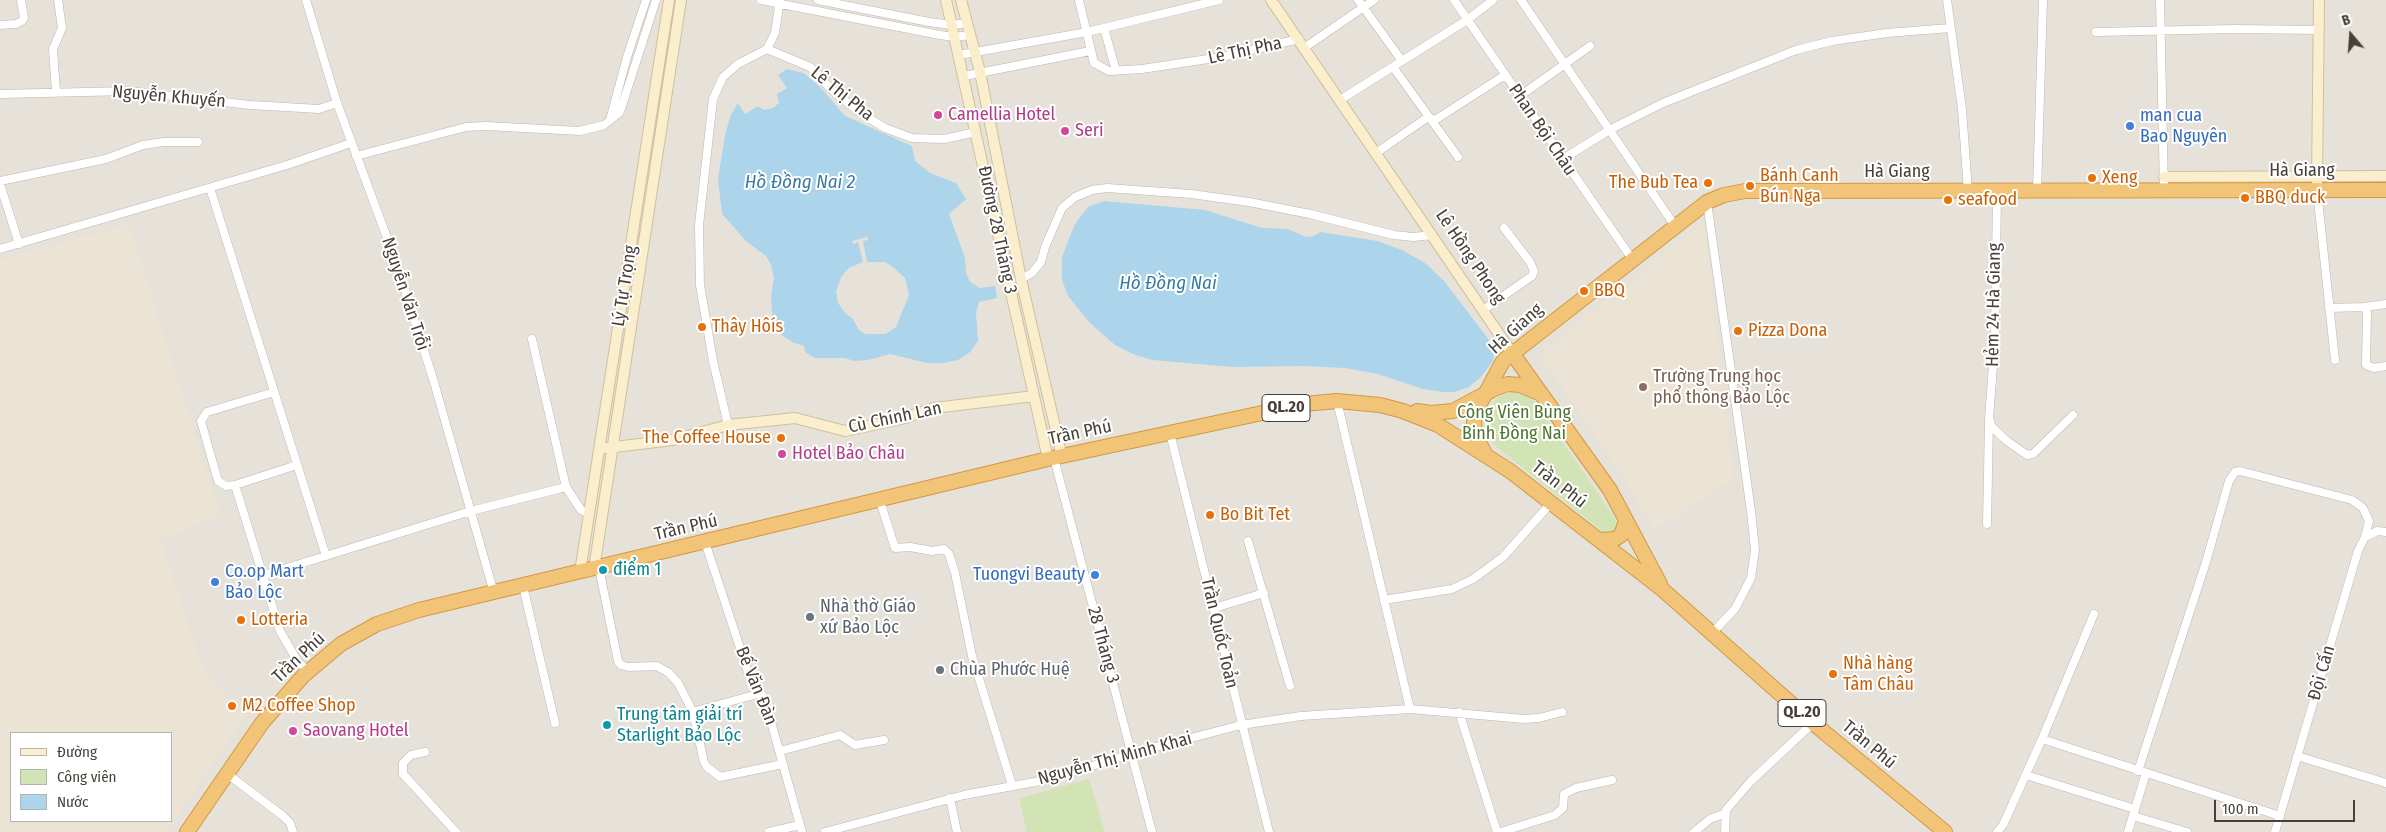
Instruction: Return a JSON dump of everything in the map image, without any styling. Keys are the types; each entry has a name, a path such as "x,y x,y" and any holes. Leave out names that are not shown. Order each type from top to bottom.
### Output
{"highway":[{"name":"Hà Giang","path":"1485,454 1475,434 1474,422 1484,394 1503,361 1675,226 1707,202 1724,195 1745,191 2037,191 2164,184 2317,183 2386,190"},
{"name":"Lê Hồng Phong","path":"1512,353 1610,490 1663,590"},
{"name":"QL.20","path":"1403,411 1431,413 1454,411 1496,388 1514,384 1532,388 1541,395"},
{"name":"Trần Phú","path":"187,832 262,723 309,671 341,644 377,624 419,610 1054,458 1304,404 1337,401 1380,405 1403,411 1438,425 1485,454 1663,590 1813,723 1945,832"},
{"path":"1600,540 1615,539 1621,535 1626,520"}],"street":[{"path":"0,25 16,24 22,21 24,18 21,0"},
{"path":"56,92 53,49 62,28 58,0"},
{"name":"Nguyễn Văn Trỗi","path":"306,0 337,103 399,272 434,382 494,593"},
{"path":"610,120 624,67 646,0"},
{"path":"356,156 466,127 486,126 580,131 599,127 610,120 621,109 656,0"},
{"name":"Lý Tự Trọng","path":"591,570 589,514 669,0"},
{"name":"Lý Tự Trọng","path":"591,570 681,0"},
{"path":"761,0 954,37 970,35"},
{"path":"818,0 952,25 967,23"},
{"name":"Đường 28 Tháng 3","path":"946,0 1034,396 1054,458"},
{"name":"Đường 28 Tháng 3","path":"961,0 980,72 1054,458"},
{"path":"1079,0 1094,63 1100,68 1116,71 1104,28"},
{"path":"959,55 1087,32 1219,0"},
{"name":"Lê Hồng Phong","path":"1271,0 1512,353"},
{"path":"1358,0 1402,61"},
{"path":"1302,44 1374,0"},
{"name":"Phan Bội Châu","path":"1454,0 1632,259"},
{"path":"1340,100 1467,20 1493,0"},
{"path":"1521,0 1611,129 1675,226"},
{"path":"1947,0 1962,109 1968,191"},
{"path":"2037,191 2043,0"},
{"path":"2160,0 2164,184"},
{"path":"2319,0 2317,183 2335,360"},
{"path":"728,425 713,362 700,286 699,225 713,99 723,77 738,64 767,49 775,33 779,2"},
{"path":"1563,159 1611,129 1663,103 1796,50 1832,41 1887,33 1950,28"},
{"path":"2096,32 2234,29 2319,30"},
{"name":"Lê Thị Pha","path":"1116,71 1142,69 1302,44"},
{"path":"1520,96 1590,46"},
{"name":"Lê Thị Pha","path":"767,49 810,67 834,92 862,114 886,128 912,138 944,139 976,132"},
{"path":"964,76 1090,51"},
{"path":"1393,67 1458,157"},
{"path":"1376,153 1428,118 1435,120 1505,74"},
{"name":"Nguyễn Khuyến","path":"0,94 129,90 214,99 250,105 319,109 337,103"},
{"path":"19,244 0,183 106,159 143,145 164,142 198,142"},
{"path":"0,249 287,165 351,143"},
{"path":"985,179 1000,175"},
{"name":"Hà Giang","path":"2317,183 2386,176"},
{"path":"210,188 326,556"},
{"path":"1021,279 1032,273 1041,262 1045,247 1062,208 1075,197 1092,190 1107,188 1191,194 1249,202 1394,235 1412,237 1432,235"},
{"name":"Hẻm 24 Hà Giang","path":"1987,524 1990,419 1995,340 1997,191"},
{"path":"1707,202 1755,550 1751,578 1735,609 1712,633"},
{"path":"1483,310 1532,276 1534,271 1530,262 1504,228"},
{"path":"2329,308 2365,307 2386,304"},
{"path":"2365,307 2367,312 2366,365 2374,368 2386,366"},
{"path":"532,339 566,487 581,510 589,514"},
{"path":"274,392 207,412 201,421 218,481 226,486 235,485 297,465"},
{"name":"Cù Chính Lan","path":"600,447 611,449 673,440 728,425 795,418 845,431 901,419 934,408 1034,396"},
{"path":"1337,401 1410,709"},
{"path":"1990,419 1992,427 2007,441 2027,455 2033,454 2073,415"},
{"name":"Trần Quốc Toản","path":"1170,433 1269,832"},
{"name":"28 Tháng 3","path":"1054,458 1152,832"},
{"path":"2128,832 2134,813 2142,772 2229,481 2235,472 2240,470 2352,500 2363,508 2369,521 2365,537"},
{"path":"235,485 286,645 298,662 309,671"},
{"path":"264,574 471,511 566,487"},
{"path":"880,501 895,548 910,547 932,551 944,549 949,554 955,572 972,656 1012,785"},
{"path":"1384,600 1452,589 1473,579 1503,558 1551,503"},
{"path":"2365,537 2378,531 2386,532"},
{"name":"Đội Cấn","path":"2275,832 2358,551 2365,537"},
{"path":"1248,541 1290,686"},
{"name":"Bế Văn Đàn","path":"705,542 750,678 764,697 801,829"},
{"path":"591,570 618,661 621,665 628,667 657,666 669,673 678,683 693,712 704,762 717,776 784,764"},
{"path":"523,586 555,723"},
{"path":"1214,608 1264,593"},
{"path":"1997,832 2026,775 2094,614"},
{"path":"693,712 761,692"},
{"name":"Nguyễn Thị Minh Khai","path":"825,832 950,798 1051,779 1132,753 1241,725 1301,716 1410,709 1524,719 1539,718 1562,712"},
{"path":"1459,712 1499,832 1555,815 1563,808 1564,794 1576,788 1612,780"},
{"path":"1725,832 1726,810 1751,781 1813,723"},
{"path":"780,751 840,735 855,745 884,740"},
{"path":"2042,739 2280,816"},
{"path":"425,752 412,755 403,763 404,774 456,832"},
{"path":"2297,756 2386,783"},
{"path":"226,773 283,816 290,823 293,832"},
{"path":"2026,775 2187,832"},
{"path":"950,798 957,832"},
{"path":"1694,832 1710,819 1726,813"},
{"path":"769,832 801,829"}],"shaded area":[{"path":"0,0 2386,0 2386,832 0,832"},
{"name":"Trường Trung học phổ thông Bảo Lộc","path":"1704,222 1733,479 1654,529 1626,481 1540,355"},
{"path":"129,225 221,516 160,538 199,657 217,689 245,717 166,832 0,832 0,260"}],"green space":[{"name":"Công Viên Bùng Binh Đồng Nai","path":"1516,391 1531,397 1535,402 1613,515 1617,523 1615,531 1603,532 1498,448 1484,434 1482,415 1499,396"},
{"path":"1089,779 1105,832 1027,832 1019,798"}],"water":[{"name":"Hồ Đồng Nai 2","path":"787,69 804,73 821,88 845,116 912,146 915,161 930,173 956,183 966,199 949,214 965,258 966,273 970,282 980,288 995,286 997,298 979,302 976,313 978,341 970,352 958,360 944,363 927,363 890,354 868,360 855,361 844,358 815,358 806,353 804,346 792,342 780,334 773,325 771,296 774,278 771,265 766,256 746,241 722,214 718,179 725,135 730,117 738,103 745,114 758,106 764,110 773,108 779,103 777,94 787,88 778,75","holes":["867,237 868,240 863,241 867,262 885,262 894,268 905,278 909,295 896,327 886,334 865,334 859,330 853,319 845,313 838,303 836,292 841,277 849,268 863,262 858,242 853,244 852,241"]},
{"name":"Hồ Đồng Nai","path":"1104,201 1205,210 1262,228 1288,229 1306,237 1314,236 1321,232 1377,241 1402,250 1425,263 1444,281 1489,340 1494,350 1493,361 1481,377 1469,387 1454,392 1444,392 1423,389 1378,374 1345,368 1304,366 1232,367 1153,360 1135,355 1115,345 1090,323 1068,296 1062,280 1062,257 1075,224 1088,207"}],"place":[{"name":"Camellia Hotel","path":"938,115"},
{"name":"man cua Bao Nguyên","path":"2130,126"},
{"name":"Seri","path":"1065,131"},
{"name":"Xeng","path":"2092,178"},
{"name":"The Bub Tea","path":"1708,183"},
{"name":"Bánh Canh Bún Nga","path":"1750,186"},
{"name":"BBQ duck","path":"2245,198"},
{"name":"seafood","path":"1948,200"},
{"name":"BBQ","path":"1584,291"},
{"name":"Thây Hôís","path":"702,327"},
{"name":"Pizza Dona","path":"1738,331"},
{"name":"Trường Trung học phổ thông Bảo Lộc","path":"1643,387"},
{"name":"The Coffee House","path":"781,438"},
{"name":"Hotel Bảo Châu","path":"782,454"},
{"name":"Bo Bit Tet","path":"1210,515"},
{"name":"điểm 1","path":"603,570"},
{"name":"Tuongvi Beauty","path":"1095,575"},
{"name":"Co.op Mart Bảo Lộc","path":"215,582"},
{"name":"Nhà thờ Giáo xứ Bảo Lộc","path":"810,617"},
{"name":"Lotteria","path":"241,620"},
{"name":"Chùa Phước Huệ","path":"940,670"},
{"name":"Nhà hàng Tâm Châu","path":"1833,674"},
{"name":"M2 Coffee Shop","path":"232,706"},
{"name":"Trung tâm giải trí Starlight Bảo Lộc","path":"607,725"},
{"name":"Saovang Hotel","path":"293,731"}]}
